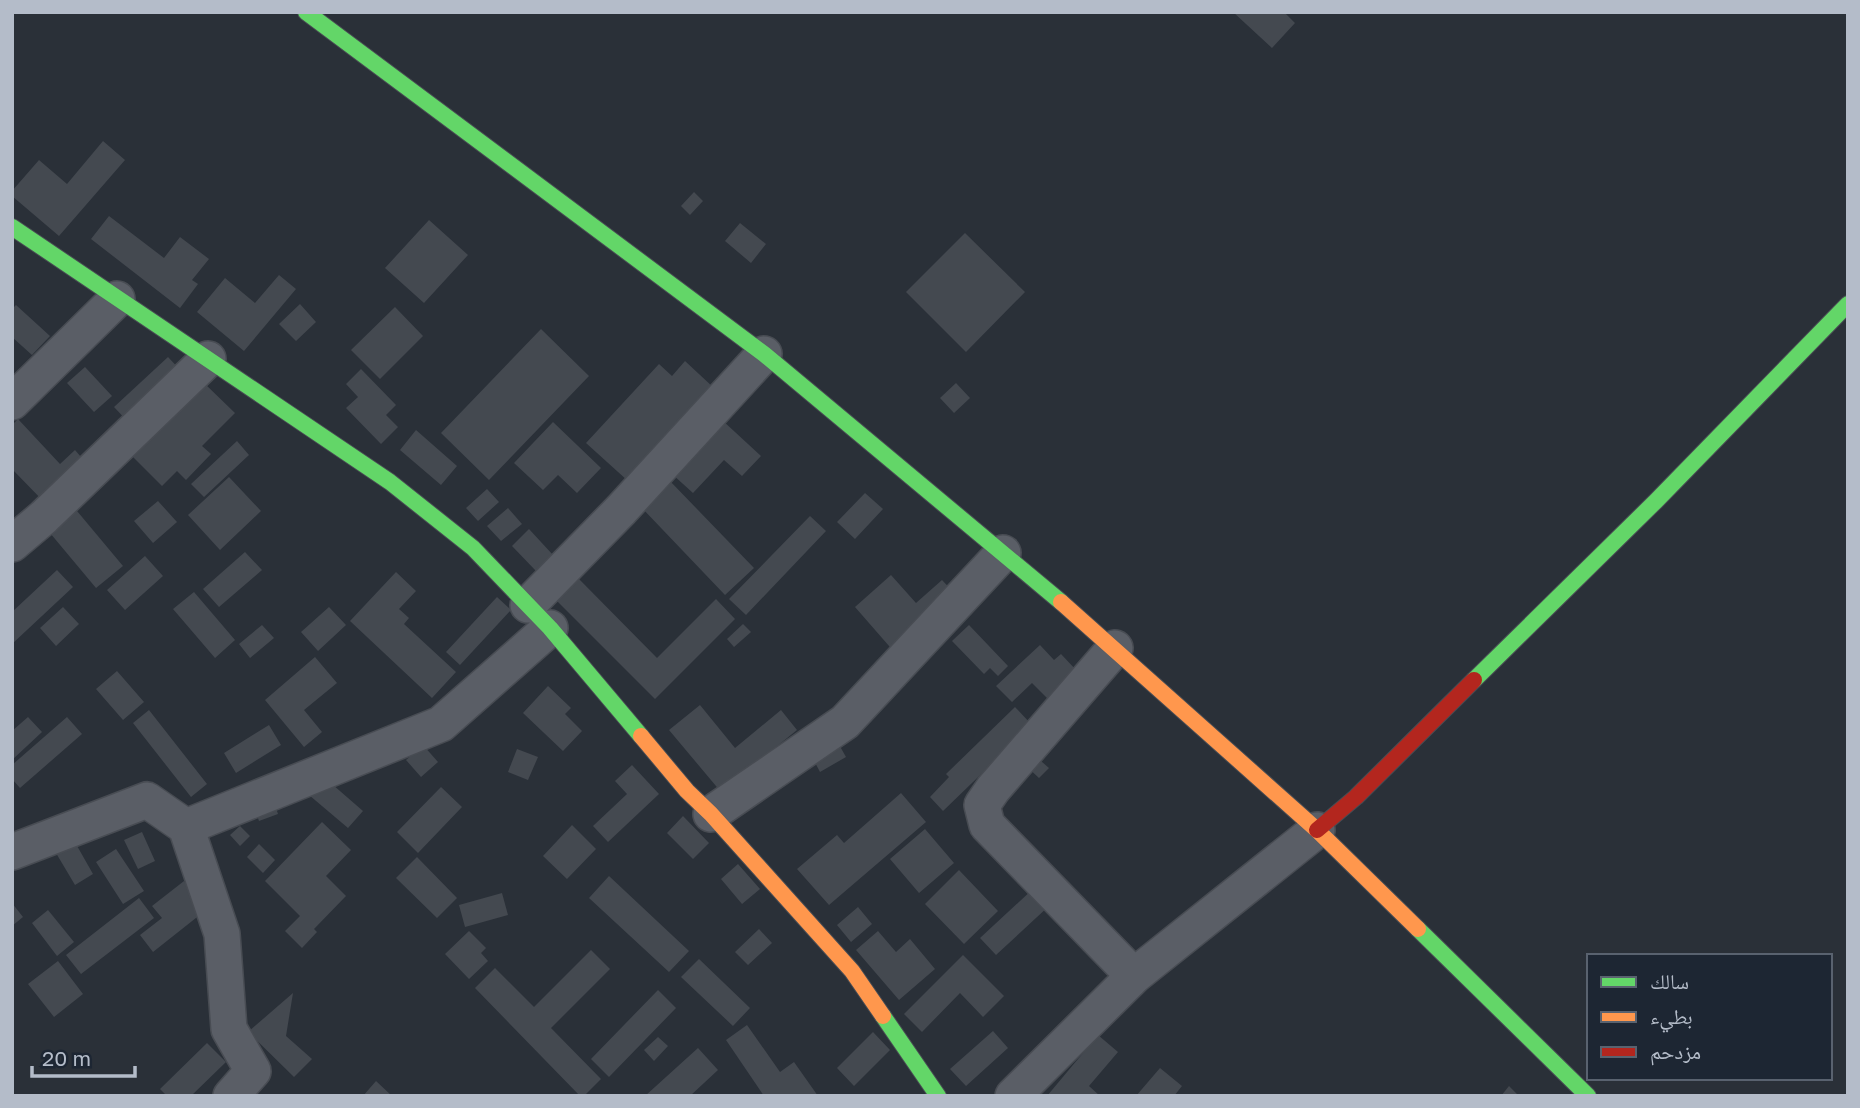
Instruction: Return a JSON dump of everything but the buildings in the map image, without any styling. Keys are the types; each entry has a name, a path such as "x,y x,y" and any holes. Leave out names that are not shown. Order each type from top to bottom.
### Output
{"street":[{"path":"306,12 764,354 1003,553 1115,649 1317,830 1588,1096"},
{"path":"12,227 390,482 473,548 539,617 687,790 852,971 939,1096"},
{"path":"12,402 117,299"},
{"path":"1015,1095 1134,976 1356,797 1646,511 1848,304"},
{"path":"186,827 441,724 539,617 621,510 764,354"},
{"path":"12,544 44,517 208,359"},
{"path":"711,814 845,722 1003,553"},
{"path":"1115,649 982,805 987,825 1134,976"},
{"path":"12,852 147,800 186,827 222,933 229,1029 253,1071 231,1096"}],"traffic: fast":[{"path":"306,12 764,354 1061,602"},
{"path":"12,227 390,482 473,548 550,628 641,736"},
{"path":"1474,680 1656,501 1848,304"},
{"path":"1418,929 1588,1096"},
{"path":"883,1016 938,1096"}],"traffic: slow":[{"path":"1061,602 1317,830 1418,929"},
{"path":"641,736 687,791 711,814 852,971 883,1016"}],"traffic: jam":[{"path":"1317,830 1356,797 1474,680"}]}
